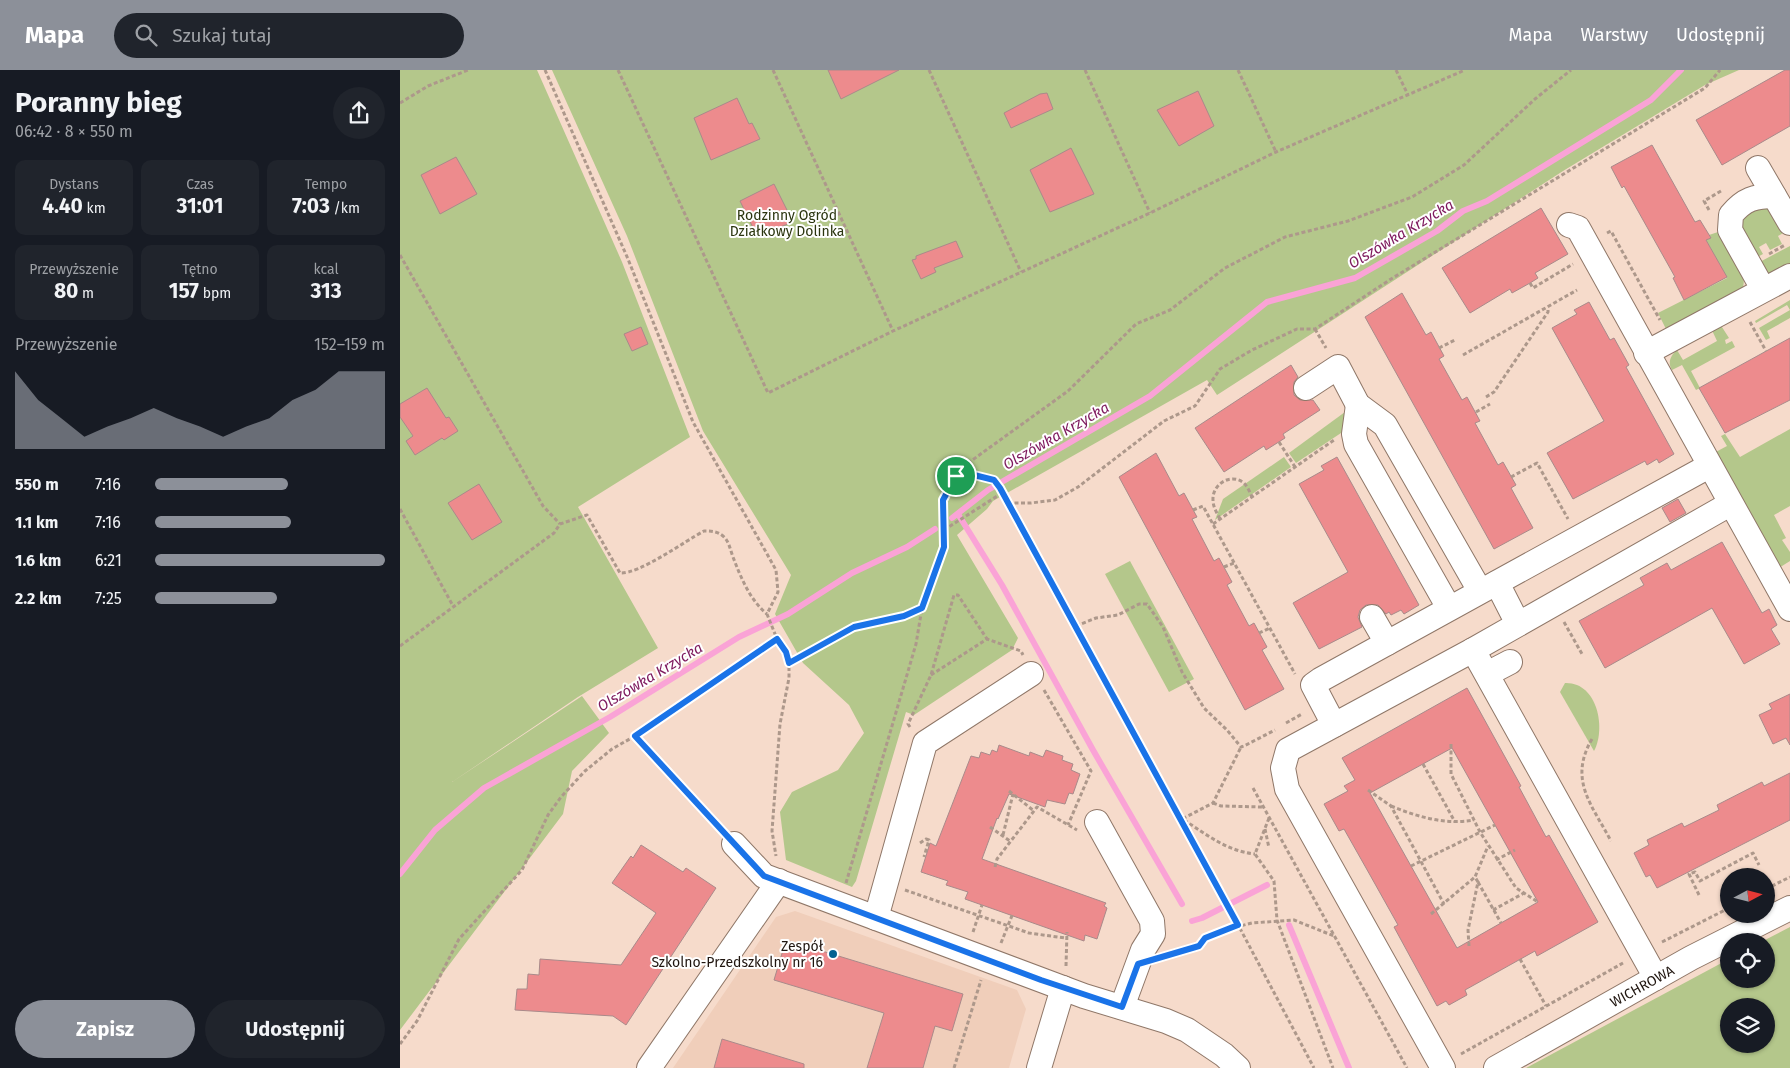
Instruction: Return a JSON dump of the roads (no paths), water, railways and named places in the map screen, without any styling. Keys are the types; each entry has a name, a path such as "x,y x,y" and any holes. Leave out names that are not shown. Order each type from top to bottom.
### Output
{"street":[{"path":"1758,168 1774,196 1786,231"},
{"path":"1763,290 1730,230 1731,214 1743,201 1754,197 1774,196"},
{"path":"1569,225 1578,228 1790,609"},
{"path":"1646,353 1790,276"},
{"path":"1306,388 1336,364 1356,416 1356,444 1448,608"},
{"path":"1356,416 1385,425 1488,587 1518,624"},
{"path":"1334,726 1313,685 1448,608 1709,466"},
{"path":"1442,1064 1287,789 1283,768 1288,750 1473,650 1730,504"},
{"path":"1372,617 1387,643"},
{"path":"1473,650 1656,978"},
{"path":"1486,674 1510,662"},
{"path":"876,918 925,742 1038,682"},
{"path":"1097,822 1152,920 1153,934 1138,964 1122,1007"},
{"path":"734,844 764,876 876,918 1064,981 1122,1007 1166,1021 1187,1030 1224,1055 1238,1068"},
{"path":"649,1068 779,881"},
{"name":"WICHROWA","path":"1496,1068 1656,978 1790,908"},
{"path":"1039,1068 1064,981"}],"waterway":[{"name":"Olszówka Krzycka","path":"952,518 988,490 1150,396 1267,302 1355,278 1437,231 1463,211 1487,201 1651,100 1681,70"},
{"path":"958,514 1002,585 1093,750 1182,904"},
{"name":"Olszówka Krzycka","path":"400,874 435,830 484,788 610,717 739,637 788,614 852,573 907,547 935,529"},
{"path":"1192,921 1202,918 1267,885"},
{"path":"1289,925 1349,1068"}],"place":[{"name":"Zespół Szkolno-Przedszkolny nr 16","path":"833,954"}],"park label":[{"name":"Rodzinny Ogród Działkowy Dolinka","path":"787,224"}]}
